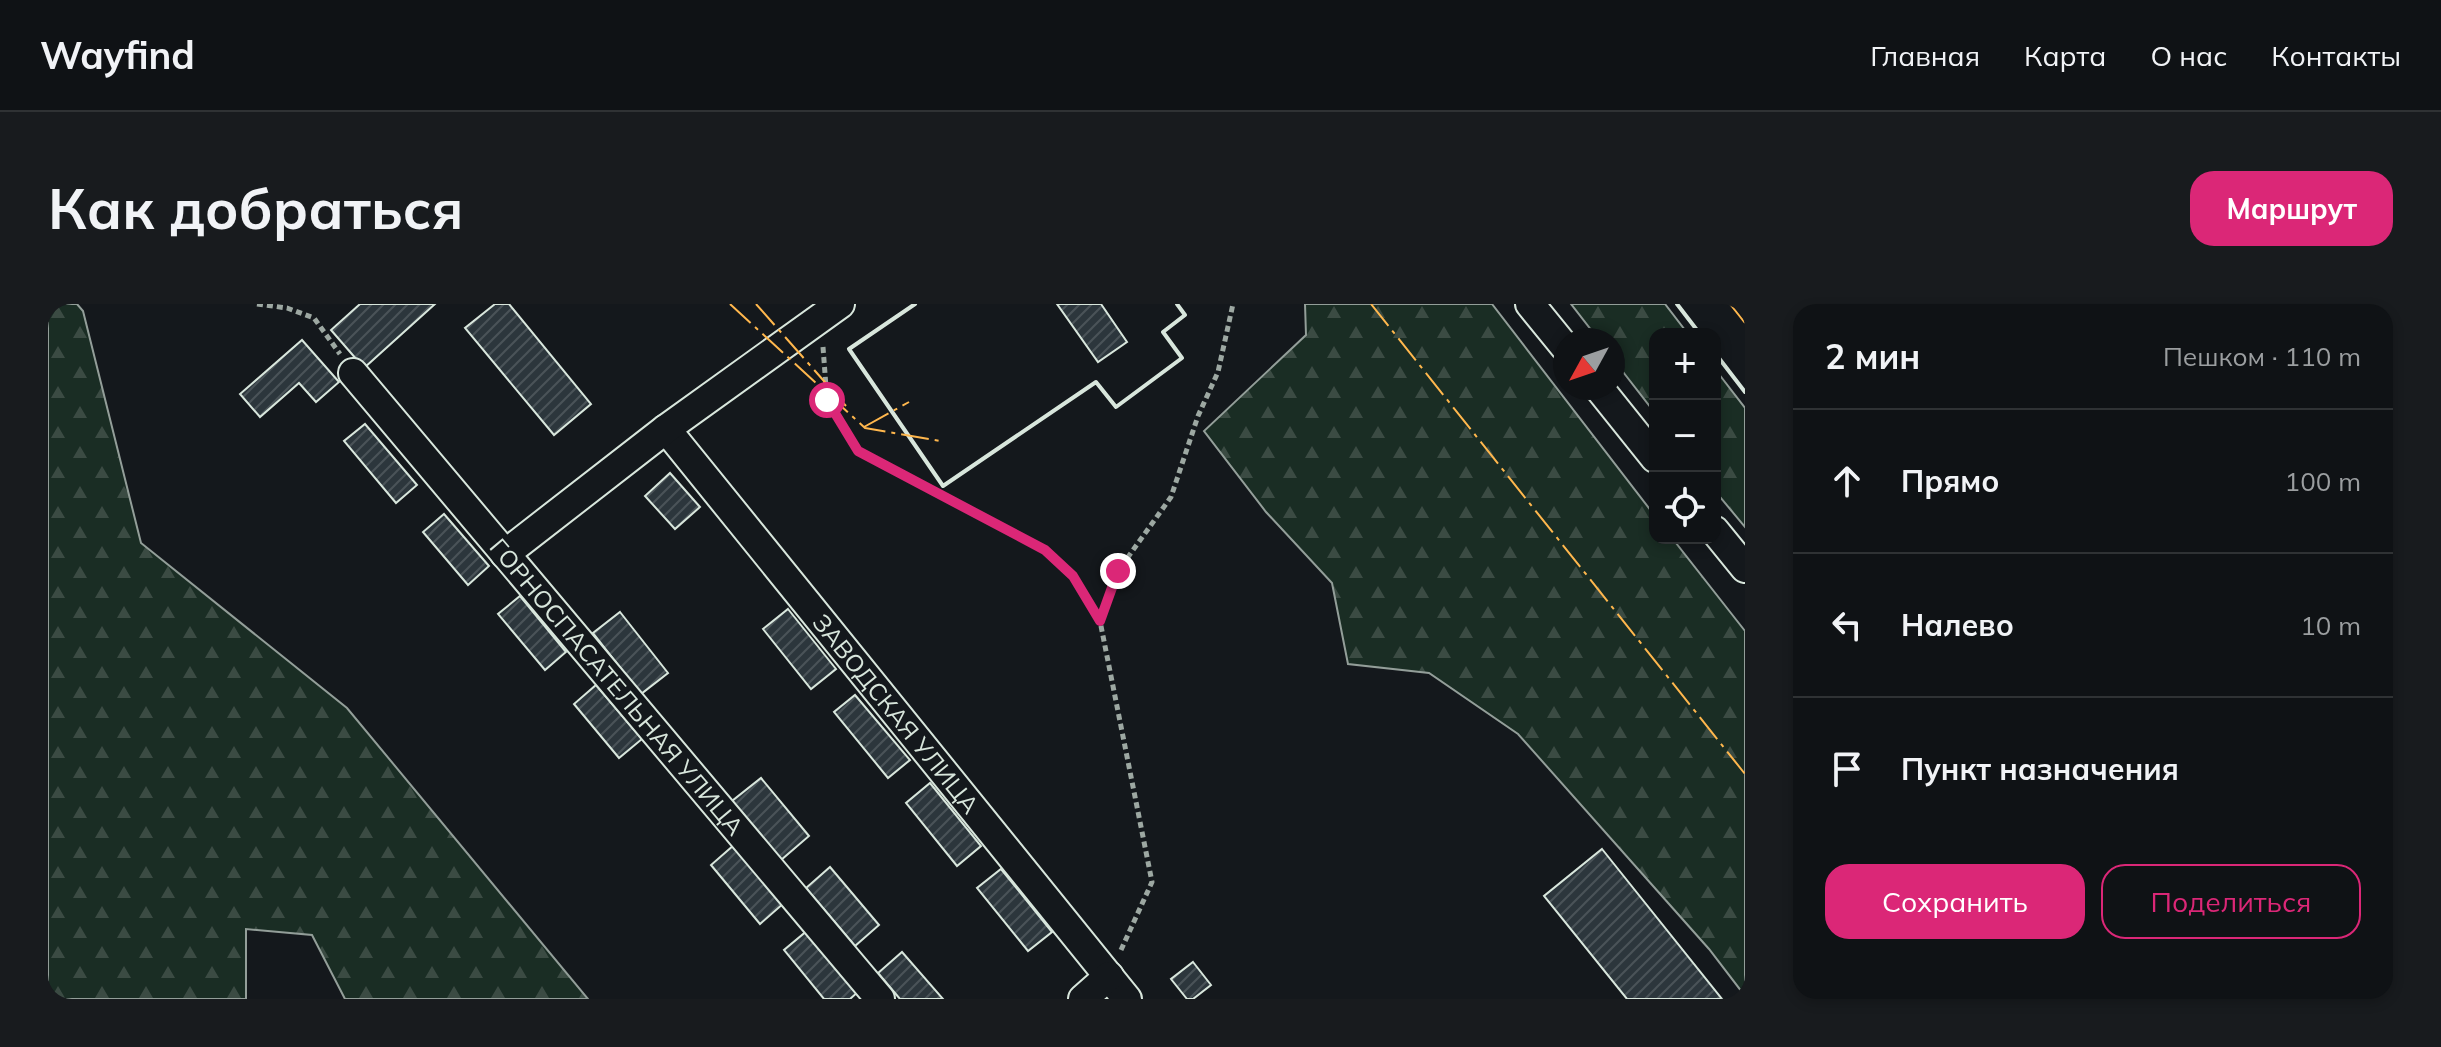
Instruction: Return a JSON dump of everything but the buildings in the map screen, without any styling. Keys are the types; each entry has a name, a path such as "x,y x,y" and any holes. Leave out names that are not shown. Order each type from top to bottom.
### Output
{"street":[{"path":"1530,304 1553,332"},
{"path":"505,554 666,429 830,311"},
{"name":"ГОРНОСПАСАТЕЛЬНАЯ УЛИЦА","path":"353,373 880,999"},
{"path":"1609,400 1649,450"},
{"name":"ЗАВОДСКАЯ УЛИЦА","path":"666,429 1127,999"},
{"path":"1721,538 1745,568"},
{"path":"1083,999 1109,976"}],"path":[{"path":"257,304 287,308 314,318 353,373"},
{"path":"1100,621 1118,571 1171,497 1198,416 1218,372 1233,304"},
{"path":"830,311 827,400 858,451 1045,550 1073,576 1100,621 1152,882 1109,976"}],"green space":[{"path":"48,304 77,304 83,311 141,543 347,708 588,999 345,999 312,935 246,929 246,999 48,999"},
{"path":"1305,304 1492,304 1553,383 1553,400 1566,400 1649,508 1649,544 1677,544 1745,631 1745,996 1709,949 1518,734 1429,673 1348,664 1332,583 1266,512 1204,431 1306,335"},
{"path":"1571,304 1665,304 1683,328 1649,328 1649,405 1625,374 1625,328 1590,328"},
{"path":"1721,377 1745,408 1745,527 1721,498"}],"wall":[{"path":"915,304 849,349 943,486 1096,382 1116,407 1182,358 1163,332 1185,315 1177,304"},
{"path":"1677,304 1695,328"},
{"path":"1721,361 1745,392"}],"power":[{"path":"730,304 865,428 940,441"},
{"path":"756,304 846,406"},
{"path":"1371,304 1745,774"},
{"path":"1730,304 1745,323"},
{"path":"864,427 909,402"}],"route":[{"path":"827,400 858,451 1045,550 1073,576 1100,621 1118,571"}]}
